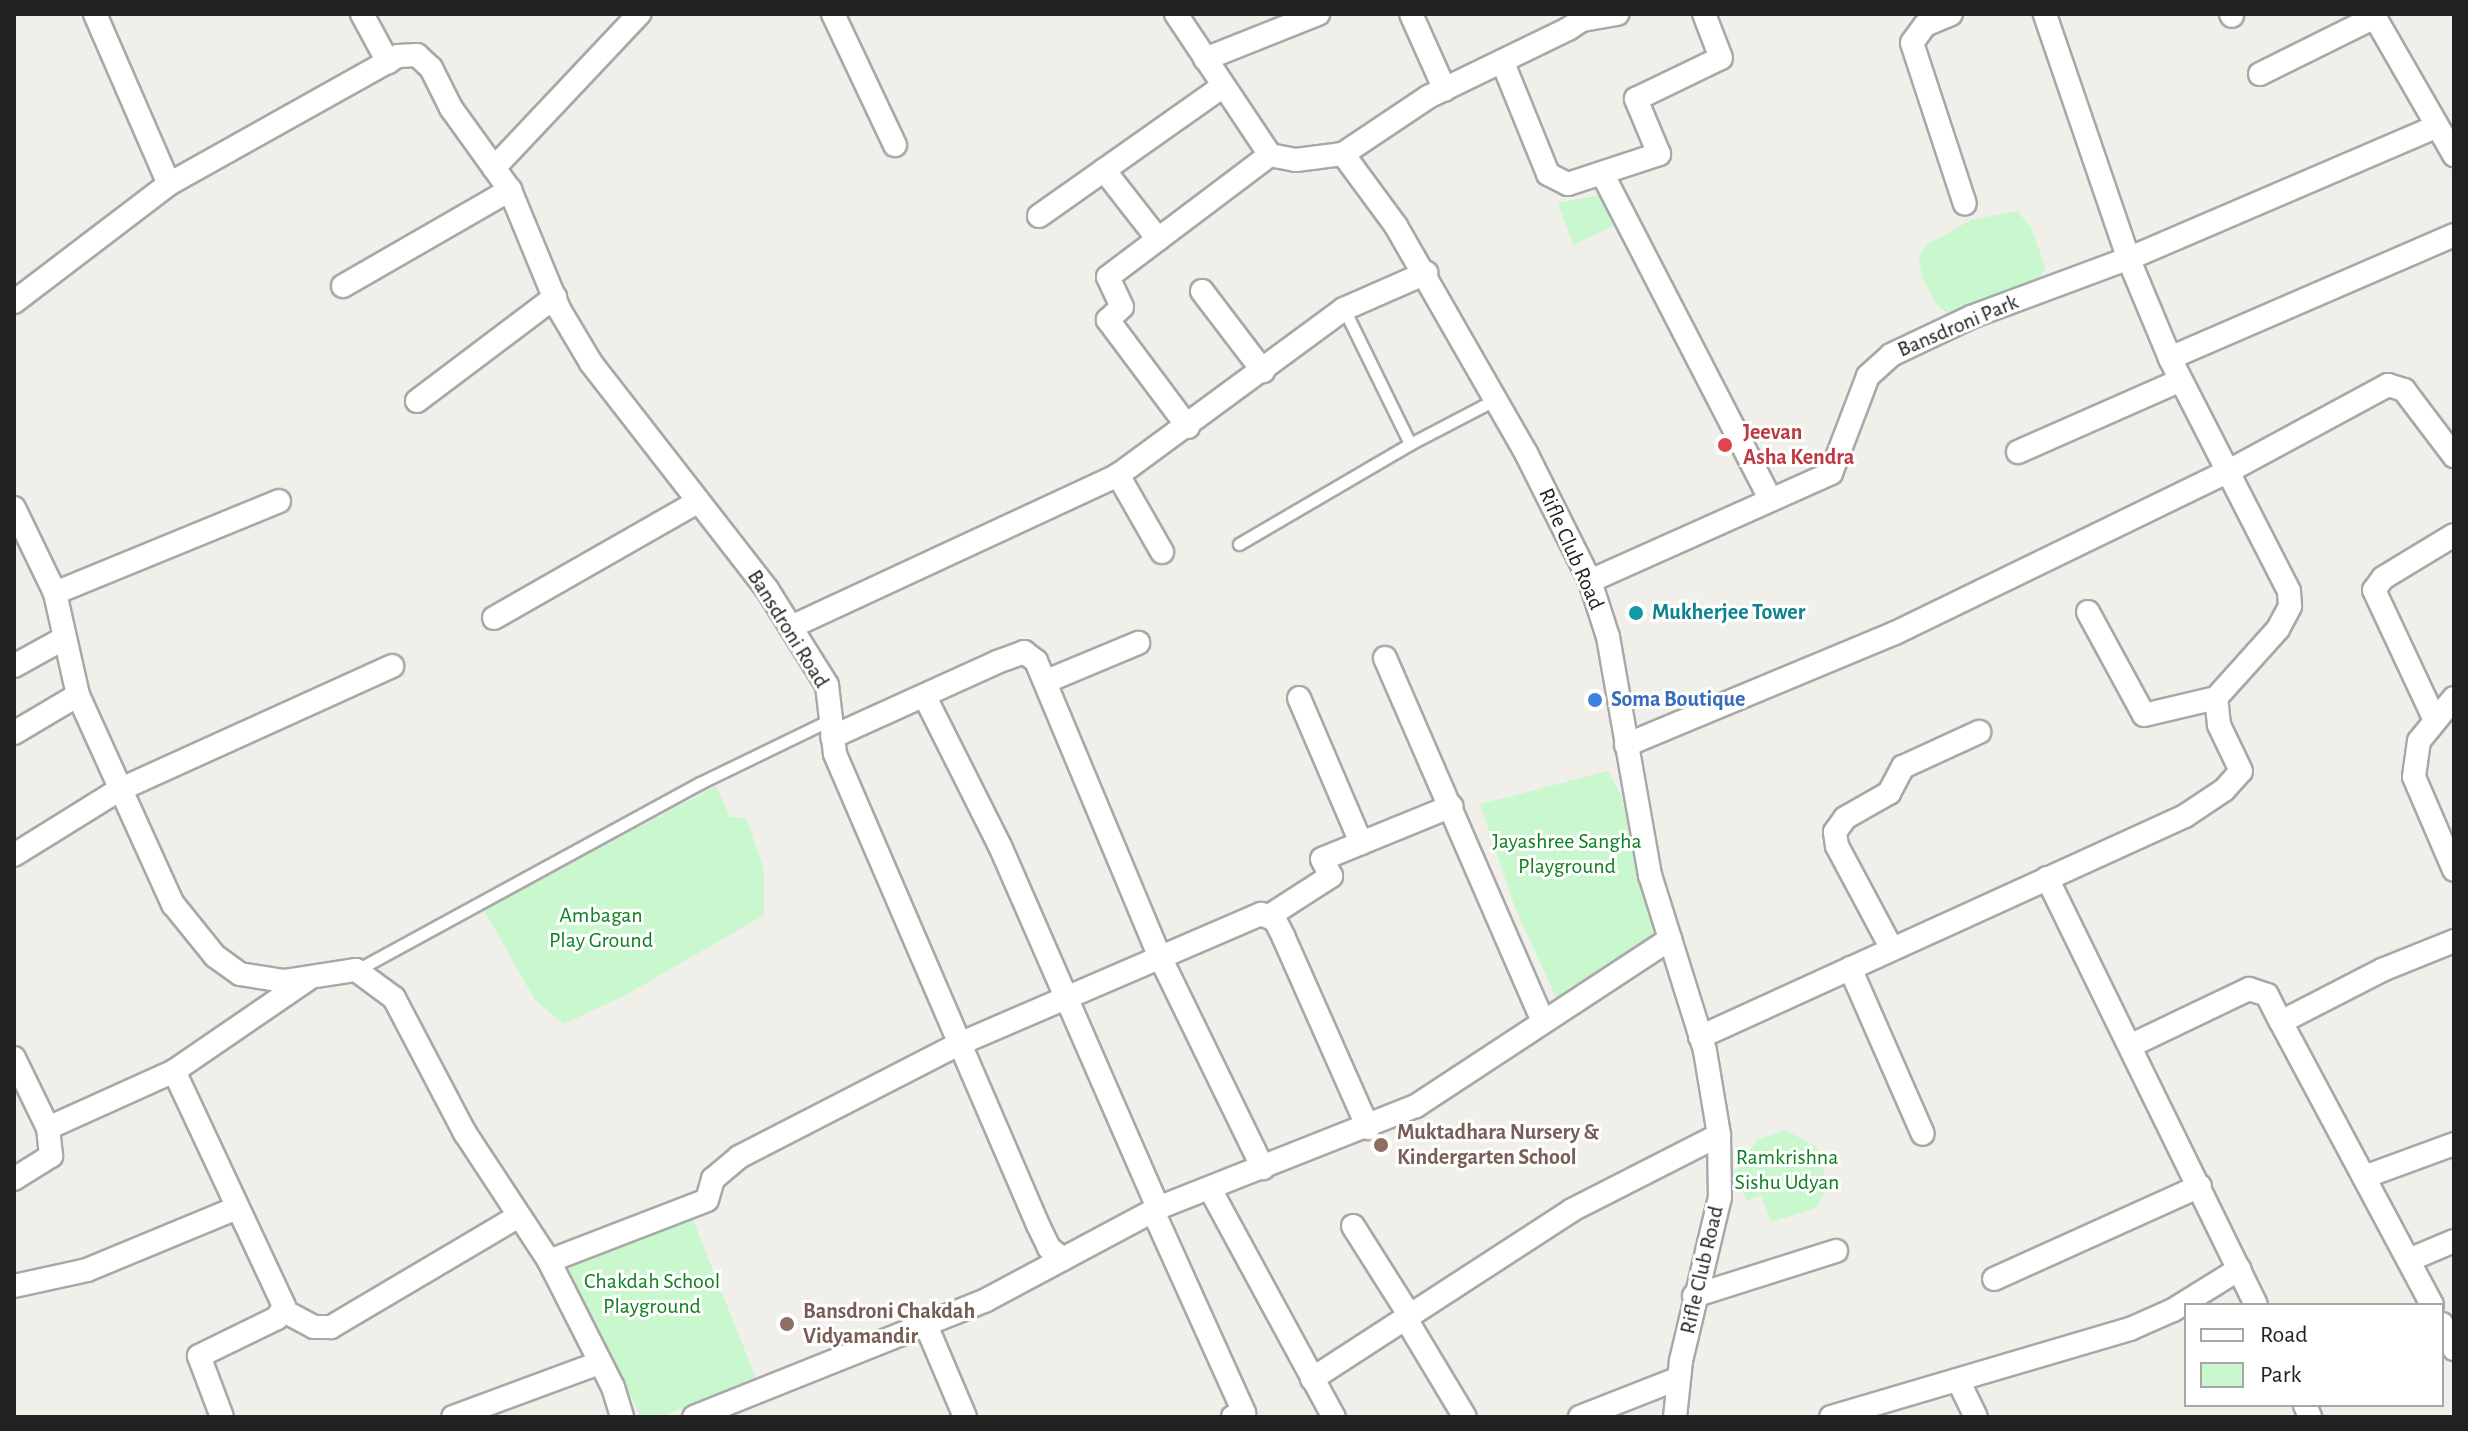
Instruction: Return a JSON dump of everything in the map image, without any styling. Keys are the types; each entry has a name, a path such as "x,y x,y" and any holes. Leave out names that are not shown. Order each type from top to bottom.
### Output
{"street":[{"path":"95,14 169,184"},
{"path":"14,302 169,184 388,62 362,14"},
{"path":"494,168 639,14"},
{"path":"833,14 895,145"},
{"path":"1176,14 1270,155 1296,160 1343,154 1445,90 1503,63 1580,17 1617,14"},
{"path":"1205,59 1318,14"},
{"path":"1411,14 1445,90"},
{"path":"1503,63 1548,174 1568,184 1659,154 1636,99 1721,58 1704,14"},
{"path":"1951,14 1925,25 1912,43 1965,204"},
{"path":"2045,14 2130,258 2179,381 2285,578 2290,606 2278,629 2216,698 2144,715 2088,612"},
{"path":"2260,74 2374,16 2454,155"},
{"name":"Bansdroni Road","path":"388,62 417,55 431,68 451,108 510,190 555,297 591,363 767,589 827,685 835,754 1038,1225 1049,1248 1063,1259"},
{"path":"1039,216 1223,86"},
{"name":"Bansdroni Park","path":"1590,581 1831,473 1877,363 1971,317 2130,258 2436,127"},
{"name":"Rifle Club Road","path":"1343,154 1426,273 1496,399 1590,581 1608,637 1650,875 1700,1037 1719,1135 1720,1197 1694,1296 1677,1379 1675,1417"},
{"path":"1188,427 1108,320 1122,307 1108,277 1270,155"},
{"path":"1104,170 1158,239"},
{"path":"1602,173 1770,499"},
{"path":"343,286 510,190"},
{"path":"2170,358 2454,235"},
{"path":"791,627 1118,475 1188,427 1344,309 1426,273"},
{"path":"1202,291 1263,371"},
{"path":"417,401 555,297"},
{"path":"2018,452 2179,381"},
{"path":"1626,745 1895,633 2227,472 2388,385 2404,390 2454,456"},
{"path":"1118,475 1162,552"},
{"path":"55,593 279,501"},
{"path":"494,618 697,502"},
{"path":"14,508 55,593 78,695 166,892 215,956 240,974 284,981 356,970 394,998 465,1133 549,1261 622,1417"},
{"path":"2434,718 2374,590 2383,578 2454,535"},
{"path":"14,666 63,639"},
{"path":"1047,681 1138,643"},
{"path":"832,728 925,697 1024,652 1036,661 1047,681 1160,957 1263,1168"},
{"path":"1385,658 1543,1021"},
{"path":"14,855 119,790 392,666"},
{"path":"14,733 78,695"},
{"path":"925,697 1000,846 1244,1413 1233,1417"},
{"path":"1299,698 1361,843"},
{"path":"1700,1037 2185,816 2224,790 2241,771 2219,725 2216,698"},
{"path":"2454,698 2434,718 2419,741 2414,777 2454,870"},
{"path":"1892,949 1837,846 1835,832 1845,818 1889,793 1903,767 1979,732"},
{"path":"1269,916 1331,876 1322,859 1452,806"},
{"path":"2047,878 2132,1045 2255,1303"},
{"path":"549,1261 703,1203 716,1175 739,1157 959,1044 1261,914 1269,916 1284,938 1368,1128"},
{"path":"694,1417 926,1325 1020,1284 1155,1210 1368,1128 1416,1106 1507,1050 1543,1021 1670,939"},
{"path":"2281,1022 2382,970 2454,941"},
{"path":"1850,968 1923,1134"},
{"path":"48,1128 174,1071 312,976"},
{"path":"2132,1045 2249,989 2267,995 2431,1303"},
{"path":"14,1058 48,1128 51,1156 14,1179"},
{"path":"174,1071 284,1311 314,1327 331,1327 519,1216"},
{"path":"1312,1379 1572,1210 1719,1135"},
{"path":"2364,1177 2454,1144"},
{"path":"1994,1279 2200,1186"},
{"path":"1210,1189 1334,1417"},
{"path":"14,1286 111,1262 237,1208"},
{"path":"1353,1226 1465,1417"},
{"path":"2409,1260 2454,1241"},
{"path":"1694,1296 1836,1251"},
{"path":"2184,1303 2239,1269"},
{"path":"1831,1417 2130,1329 2184,1303"},
{"path":"222,1417 199,1356 284,1311"},
{"path":"926,1325 965,1417"},
{"path":"2444,1328 2454,1349"},
{"path":"453,1417 599,1363"},
{"path":"1580,1417 1677,1379"},
{"path":"1958,1380 1976,1417"}],"lane":[{"path":"1344,309 1410,444"},
{"path":"1239,544 1410,444 1496,399"},
{"path":"356,970 700,783 832,728"}],"green space":[{"path":"1604,194 1618,224 1573,245 1558,203"},
{"path":"2017,211 2031,227 2046,269 2034,284 1951,316 1936,304 1922,278 1919,257 1926,245 1971,220"},
{"name":"Jayashree Sangha Playground","path":"1608,771 1621,795 1659,934 1557,999 1515,908 1480,804"},
{"name":"Ambagan Play Ground","path":"716,786 730,817 746,818 764,870 764,915 626,995 563,1024 535,1000 484,910"},
{"name":"Ramkrishna Sishu Udyan","path":"1785,1130 1817,1147 1828,1188 1816,1208 1771,1222 1761,1195 1747,1201 1733,1174 1758,1139"},
{"name":"Chakdah School Playground","path":"689,1210 756,1378 660,1417 641,1417 562,1257"}],"place":[{"name":"Jeevan Asha Kendra","path":"1725,445"},
{"name":"Mukherjee Tower","path":"1636,613"},
{"name":"Soma Boutique","path":"1595,700"},
{"name":"Muktadhara Nursery & Kindergarten School","path":"1381,1145"},
{"name":"Bansdroni Chakdah Vidyamandir","path":"787,1324"}]}
